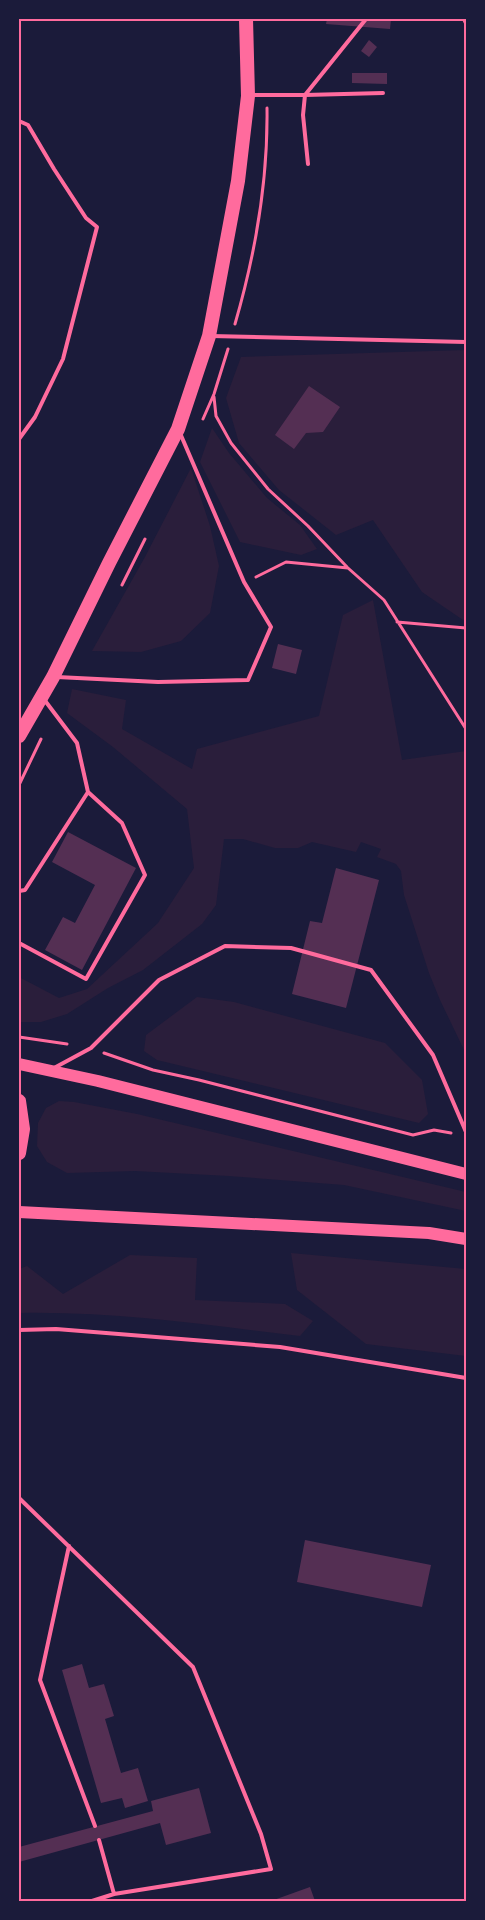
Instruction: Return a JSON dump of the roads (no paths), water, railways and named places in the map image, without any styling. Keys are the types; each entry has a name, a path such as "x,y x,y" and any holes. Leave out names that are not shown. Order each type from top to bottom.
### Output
{"highway":[{"path":"19,736 53,677 108,563 178,428 209,336 238,181 248,96 246,19"},
{"path":"19,1101 23,1129 19,1153"}],"main road":[{"path":"19,1064 50,1070 466,1174"},
{"path":"19,1212 430,1233 466,1239"}],"lane":[{"path":"308,164 303,115 305,95 366,19"},
{"path":"464,19 466,23"},
{"path":"248,96 383,93"},
{"path":"19,121 28,125 54,170 86,218 97,227 63,359 35,417 19,438"},
{"path":"209,336 466,342"},
{"path":"53,677 72,676 158,682 248,680 271,627 244,582 178,428"},
{"path":"19,943 86,978 145,875 122,823 88,792 77,743 42,696"},
{"path":"19,891 24,890 88,792"},
{"path":"50,1070 91,1048 159,980 225,946 291,948 372,970 433,1055 466,1132"},
{"path":"19,1330 56,1329 280,1347 466,1378"},
{"path":"19,1498 193,1667 261,1834 271,1868 114,1894 92,1901"},
{"path":"69,1546 40,1680 95,1826"},
{"path":"99,1840 114,1894"}]}
